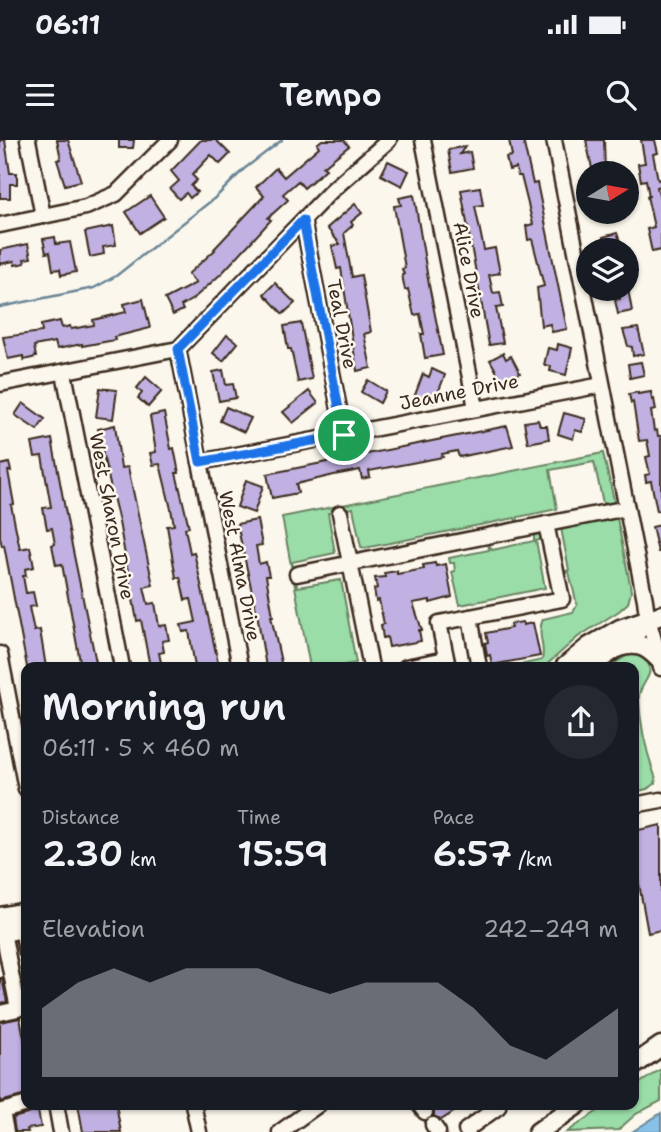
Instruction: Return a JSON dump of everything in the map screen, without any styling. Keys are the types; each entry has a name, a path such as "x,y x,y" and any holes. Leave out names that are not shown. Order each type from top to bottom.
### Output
{"main road":[{"path":"596,662 654,618"},
{"path":"571,662 589,647 620,629 654,618"},
{"path":"618,647 640,644 649,649 660,664"},
{"path":"1,927 21,923"},
{"path":"639,1061 661,1046"},
{"path":"538,1132 568,1110"}],"street":[{"path":"28,140 43,216"},
{"path":"0,384 178,349 331,191 389,140"},
{"name":"Alice Drive","path":"423,140 476,408"},
{"path":"554,140 645,600 654,618 660,664"},
{"path":"0,225 86,207 116,194 164,143"},
{"name":"Teal Drive","path":"303,220 344,435"},
{"name":"West Alma Drive","path":"178,349 239,662"},
{"name":"West Sharon Drive","path":"64,373 121,662"},
{"name":"Jeanne Drive","path":"200,462 602,385"},
{"path":"297,574 627,508"},
{"path":"340,513 370,662"},
{"path":"447,662 439,623 562,598 547,524"},
{"path":"470,617 479,662"},
{"path":"0,654 21,761"},
{"path":"639,804 661,800"},
{"path":"0,1013 18,1009 21,997 1,927"},
{"path":"6,1132 2,1111 21,1106"},
{"path":"57,1110 61,1132"},
{"path":"194,1110 199,1132"},
{"path":"279,1132 310,1110"},
{"path":"465,1131 492,1110"}],"green space":[{"path":"603,453 615,504 603,503 594,462 550,470 557,509 518,517 517,525 515,518 365,548 361,547 353,508 328,513 335,553 292,562 297,587 341,580 356,662 309,662 282,517"},
{"path":"617,518 631,592 628,603 619,611 578,637 550,662 533,662 542,660 540,630 543,619 573,612 577,605 569,572 562,573 569,570 561,528"},
{"path":"534,533 539,533 543,539 536,541 545,588 460,605 452,572 455,571 454,563 450,563 449,558 489,550 488,542 492,550 534,541"},
{"path":"630,654 643,657 647,661 650,668 648,677 639,694 639,662 616,662"},
{"path":"639,698 644,739 656,779 655,784 639,791"},
{"path":"661,1069 661,1101 636,1114 618,1130 567,1132 599,1110 639,1110 639,1084"}],"water":[{"path":"661,1113 661,1132 632,1132"}],"building":[{"path":"0,140 5,140 10,173 17,173 17,184 10,184 10,198 0,198"},
{"path":"57,140 68,140 81,181 65,185 57,160 61,159"},
{"path":"119,140 134,140 133,148 119,148"},
{"path":"201,140 216,140 230,154 220,164 211,155 192,175 197,180 191,186 197,192 190,198 186,193 179,199 170,189 179,181 171,171"},
{"path":"322,140 344,140 349,146 323,167 326,169 304,188 298,181 283,194 288,200 268,218 271,220 222,273 181,306 183,310 173,315 165,299 196,283 188,274 215,250 264,196 256,187 276,168 284,177 319,147 317,144"},
{"path":"509,140 523,140 533,184 537,183 567,329 552,332 550,324 541,326 537,288 544,286 532,239 528,240 526,226 533,224 521,176 518,176 516,168 509,170 506,157 512,156"},
{"path":"586,140 604,140 605,161 590,161"},
{"path":"641,140 655,140 658,153 653,154 658,180 661,179 661,186 657,187 661,204 661,250 652,252 647,229 654,227 646,180 641,181 639,170 639,164 645,163"},
{"path":"465,146 460,154 470,152 473,168 452,172 448,150"},
{"path":"388,161 409,171 402,186 381,175"},
{"path":"480,187 483,205 475,206 484,250 495,248 500,273 489,275 493,293 500,292 503,307 496,308 503,343 489,345 461,190"},
{"path":"414,195 443,355 425,358 420,314 414,315 408,289 405,290 402,269 405,268 394,206 401,205 399,198"},
{"path":"150,196 164,217 140,233 126,212"},
{"path":"355,204 362,213 351,222 353,225 344,233 352,277 361,275 371,332 364,334 371,368 357,371 341,268 337,269 332,246 340,244 327,228"},
{"path":"113,226 116,245 103,247 104,254 90,257 85,232"},
{"path":"617,233 619,238 603,238"},
{"path":"55,237 56,244 70,242 76,272 61,275 60,269 53,270 50,252 46,253 43,239"},
{"path":"28,244 31,258 24,259 25,263 15,265 14,261 0,264 0,250"},
{"path":"275,283 295,303 283,314 264,294"},
{"path":"143,299 150,328 114,337 115,340 82,346 57,349 55,342 34,346 36,357 24,360 23,356 8,359 3,337 42,332 41,325 60,321 62,328 94,325 93,320 126,312 124,304"},
{"path":"615,301 630,301 632,311 618,314"},
{"path":"301,323 312,379 298,382 284,326"},
{"path":"638,328 644,354 633,356 632,347 628,346 623,330"},
{"path":"227,335 238,343 223,361 213,353"},
{"path":"558,344 572,348 566,375 550,371 551,366 544,365 548,348 557,350"},
{"path":"503,353 506,359 511,356 520,373 503,383 490,360"},
{"path":"641,362 644,375 630,378 628,364"},
{"path":"432,369 445,375 434,403 415,395 423,374 429,377"},
{"path":"223,370 226,385 233,384 236,398 219,401 213,372"},
{"path":"146,377 162,391 148,407 138,398 142,393 137,388"},
{"path":"368,380 386,391 380,403 361,392"},
{"path":"100,388 117,390 113,419 96,417"},
{"path":"309,391 318,403 293,423 283,412"},
{"path":"651,392 656,410 651,411 654,431 657,430 658,436 661,436 661,510 657,511 651,481 646,482 645,475 650,474 646,457 650,456 647,440 639,441 633,402 631,403 629,394"},
{"path":"23,403 45,419 37,430 15,415"},
{"path":"226,407 251,418 244,432 220,421"},
{"path":"164,413 171,449 174,448 179,473 176,473 189,527 185,528 190,553 194,552 218,662 194,662 189,631 183,632 181,625 196,622 191,599 185,600 180,577 176,578 167,526 174,525 160,464 153,465 150,453 156,452 150,416"},
{"path":"564,413 586,419 582,432 575,430 573,439 558,434"},
{"path":"538,420 540,426 547,426 549,439 528,443 524,422"},
{"path":"115,425 121,468 128,467 153,585 144,587 148,604 155,603 159,626 166,625 169,640 162,641 164,652 159,653 161,662 149,662 141,620 137,621 98,429"},
{"path":"507,426 513,446 459,457 457,451 442,454 443,457 369,471 370,477 362,479 360,470 334,475 296,484 298,493 272,498 267,474"},
{"path":"52,439 96,662 80,662 62,564 56,565 52,528 47,529 43,508 51,507 42,456 35,457 32,443"},
{"path":"9,463 11,471 8,471 14,504 11,505 20,549 30,547 34,567 25,569 26,576 23,576 26,593 33,592 36,606 29,607 34,631 40,630 45,662 26,662 4,545 2,546 0,537 0,465"},
{"path":"246,480 263,486 254,513 237,507"},
{"path":"257,520 262,545 256,546 259,564 266,562 271,616 281,662 265,662 237,524"},
{"path":"661,525 661,552 658,552 652,527"},
{"path":"435,563 436,566 446,564 452,597 430,603 430,600 413,603 422,630 419,630 421,641 389,647 387,637 383,638 381,625 384,624 379,600 376,601 375,578 385,577 384,573 397,571 397,574 424,569 423,565"},
{"path":"533,623 540,656 491,662 490,655 487,656 486,633 511,628 510,624"},
{"path":"661,825 661,930 648,933 639,884 639,830"},
{"path":"0,978 7,1002 0,1003"},
{"path":"20,1018 21,1096 0,1102 0,1022"},
{"path":"79,1110 117,1110 121,1132 83,1132"},
{"path":"434,1110 457,1110 441,1120 434,1116"},
{"path":"38,1111 41,1127 27,1129 28,1132 15,1132 13,1118"}],"waterway":[{"path":"0,307 94,288 116,276 216,197 244,169 282,140"}],"route":[{"path":"303,220 344,435 200,462 178,349 303,220"}]}
